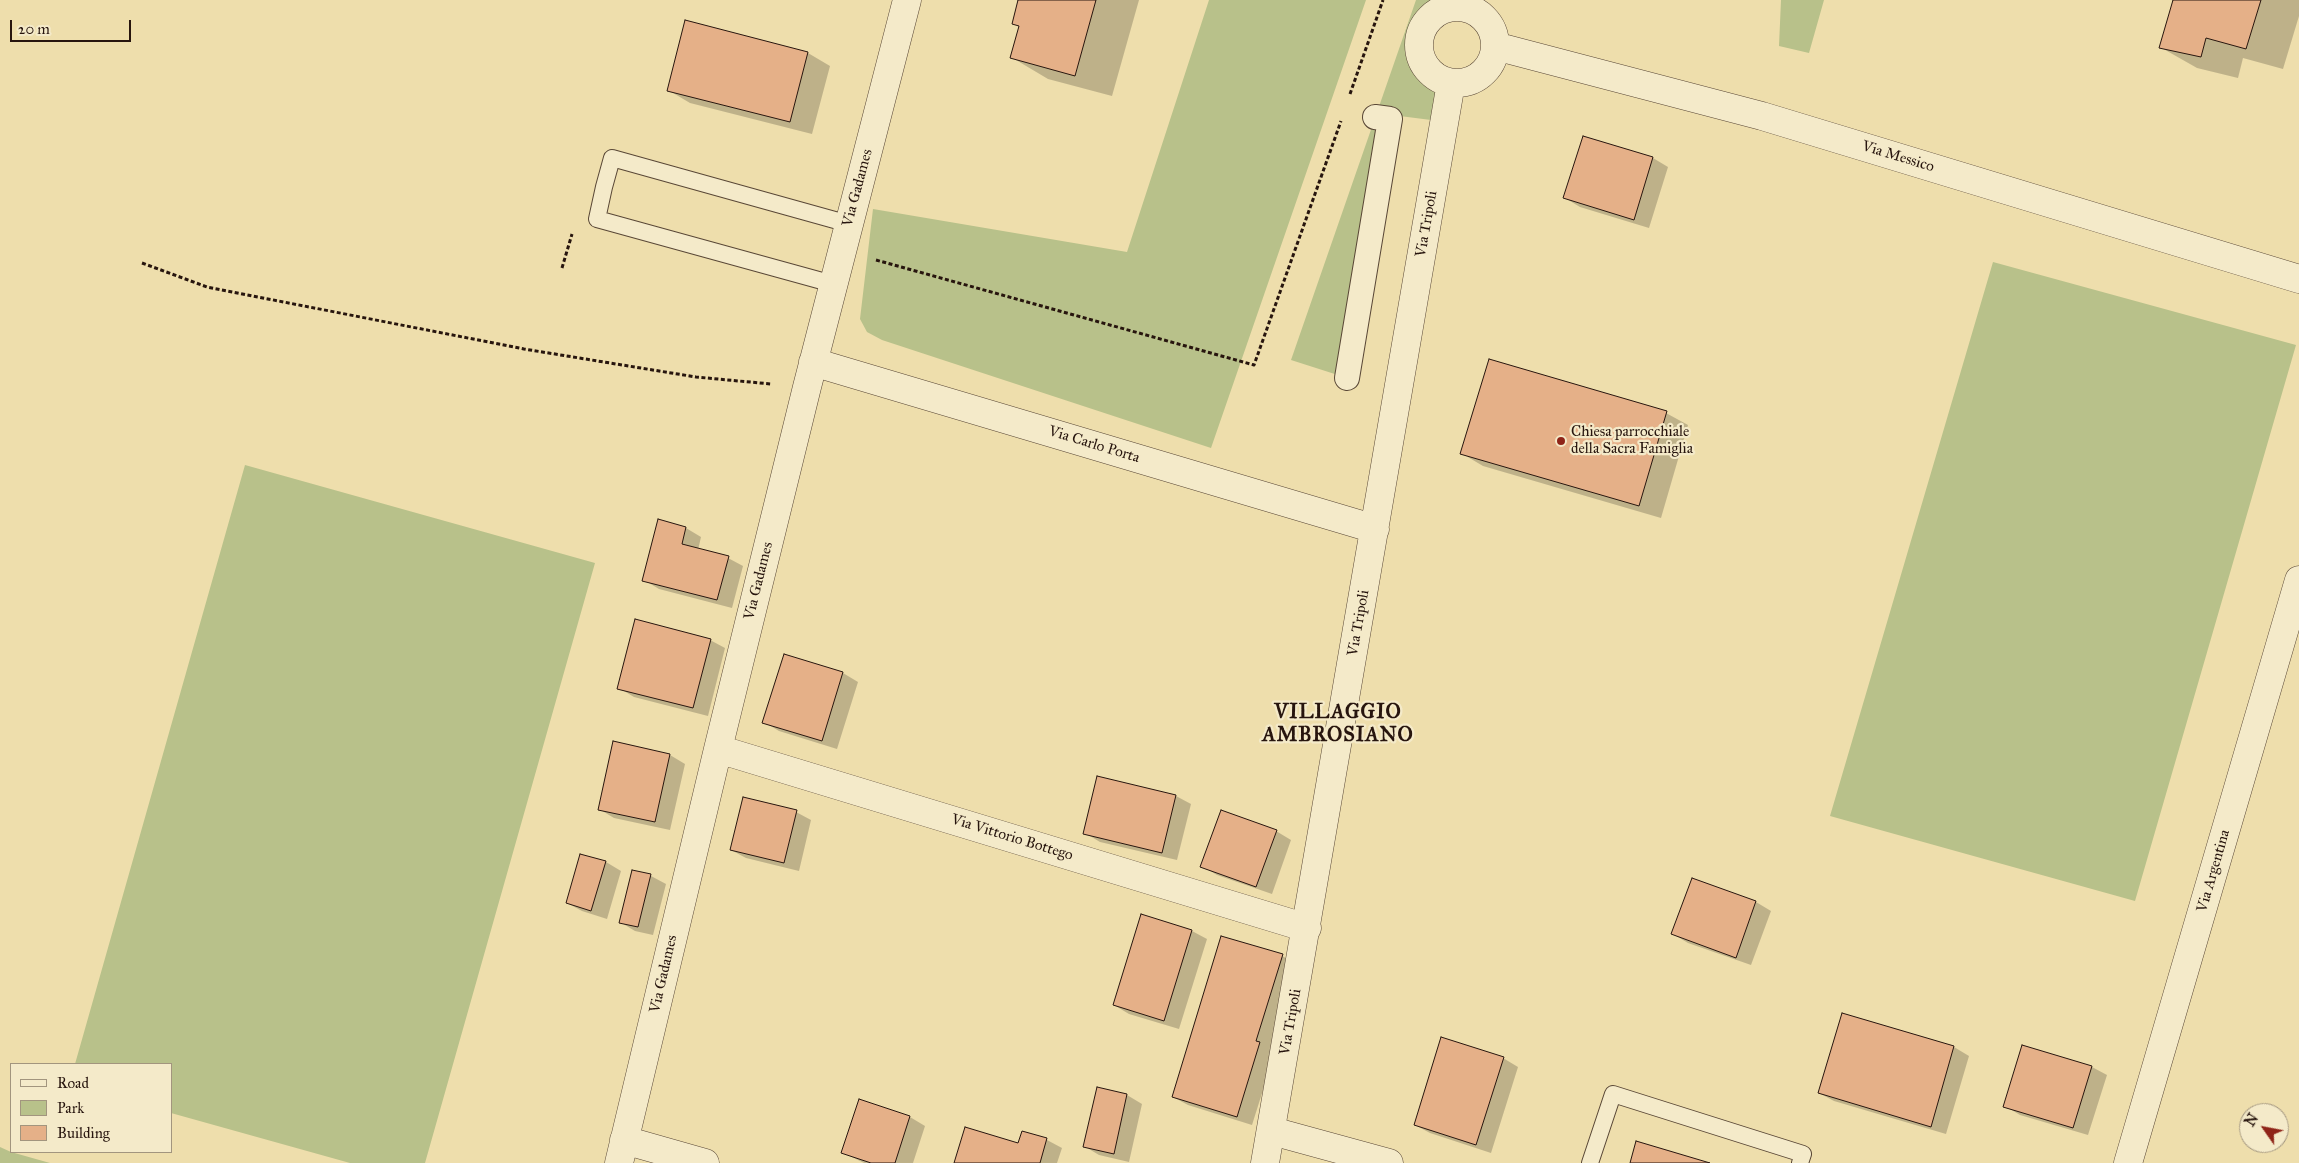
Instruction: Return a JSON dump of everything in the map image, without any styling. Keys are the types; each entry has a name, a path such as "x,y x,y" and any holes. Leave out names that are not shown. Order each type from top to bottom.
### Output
{"street":[{"name":"Via Gadames","path":"622,1151 810,374 907,0"},
{"path":"1464,4 1490,25 1495,46 1493,59 1486,70 1476,78 1464,83 1451,83 1440,79 1430,72 1423,63 1419,39 1423,28 1430,18 1464,4"},
{"name":"Via Messico","path":"1495,46 1762,116 2299,279"},
{"name":"Via Tripoli","path":"1265,1163 1451,83"},
{"path":"1347,378 1390,120 1375,117"},
{"name":"Via Carlo Porta","path":"810,374 1375,529"},
{"name":"Via Argentina","path":"2128,1163 2299,580"},
{"name":"Via Vittorio Bottego","path":"718,749 1306,928"},
{"path":"1272,1131 1390,1163"},
{"path":"622,1151 705,1163"}],"lane":[{"path":"834,284 597,219 602,195 612,158 849,224"},
{"path":"1590,1163 1613,1094 1803,1154 1800,1163"}],"path":[{"path":"1347,103 1383,0"},
{"path":"1241,361 1254,365 1344,112"},
{"path":"142,263 207,287 524,349 696,377 810,374"}],"green space":[{"path":"1209,0 1366,0 1211,448 882,340 867,332 860,319 873,209 1127,252"},
{"path":"1416,0 1438,0 1426,9 1417,24 1414,45 1419,65 1432,84 1436,96 1431,120 1384,114 1341,376 1291,360"},
{"path":"1781,0 1824,0 1809,53 1779,46"},
{"path":"1993,262 2296,345 2135,901 1830,816"},
{"path":"245,465 595,563 425,1163 350,1163 172,1113 172,1063 75,1063"},
{"path":"0,1147 10,1153 50,1163 0,1163"}],"building":[{"path":"1018,0 1096,0 1075,76 1010,58 1019,26 1012,24"},
{"path":"2173,0 2261,0 2246,49 2206,38 2201,57 2159,48"},
{"path":"685,20 808,52 790,122 667,91"},
{"path":"1583,136 1653,157 1634,220 1563,198"},
{"name":"Chiesa parrocchiale della Sacra Famiglia","path":"1489,359 1667,411 1639,506 1460,454"},
{"path":"658,519 686,527 682,544 729,556 717,600 642,581"},
{"path":"635,619 711,639 693,708 617,689"},
{"path":"784,654 843,672 822,741 762,723"},
{"path":"613,741 670,754 655,822 598,810"},
{"path":"1097,776 1176,795 1162,853 1083,834"},
{"path":"743,797 797,810 784,863 730,850"},
{"path":"1221,810 1277,830 1256,887 1200,867"},
{"path":"580,854 606,861 591,911 566,903"},
{"path":"632,870 651,874 638,927 619,923"},
{"path":"1692,878 1756,901 1736,958 1671,934"},
{"path":"1141,914 1192,930 1164,1021 1113,1005"},
{"path":"1221,936 1283,954 1256,1041 1260,1042 1237,1117 1172,1097"},
{"path":"1842,1013 1954,1046 1931,1127 1818,1093"},
{"path":"1441,1037 1504,1057 1476,1145 1414,1125"},
{"path":"2022,1045 2092,1066 2073,1128 2003,1107"},
{"path":"1097,1087 1127,1094 1114,1154 1083,1147"},
{"path":"859,1099 910,1116 895,1163 871,1163 841,1153"},
{"path":"965,1127 1018,1143 1022,1131 1047,1138 1040,1163 954,1163"},
{"path":"1636,1141 1710,1163 1630,1163"}],"place":[{"name":"Chiesa parrocchiale della Sacra Famiglia","path":"1561,441"}],"district":[{"name":"VILLAGGIO AMBROSIANO","path":"1338,724"}]}
